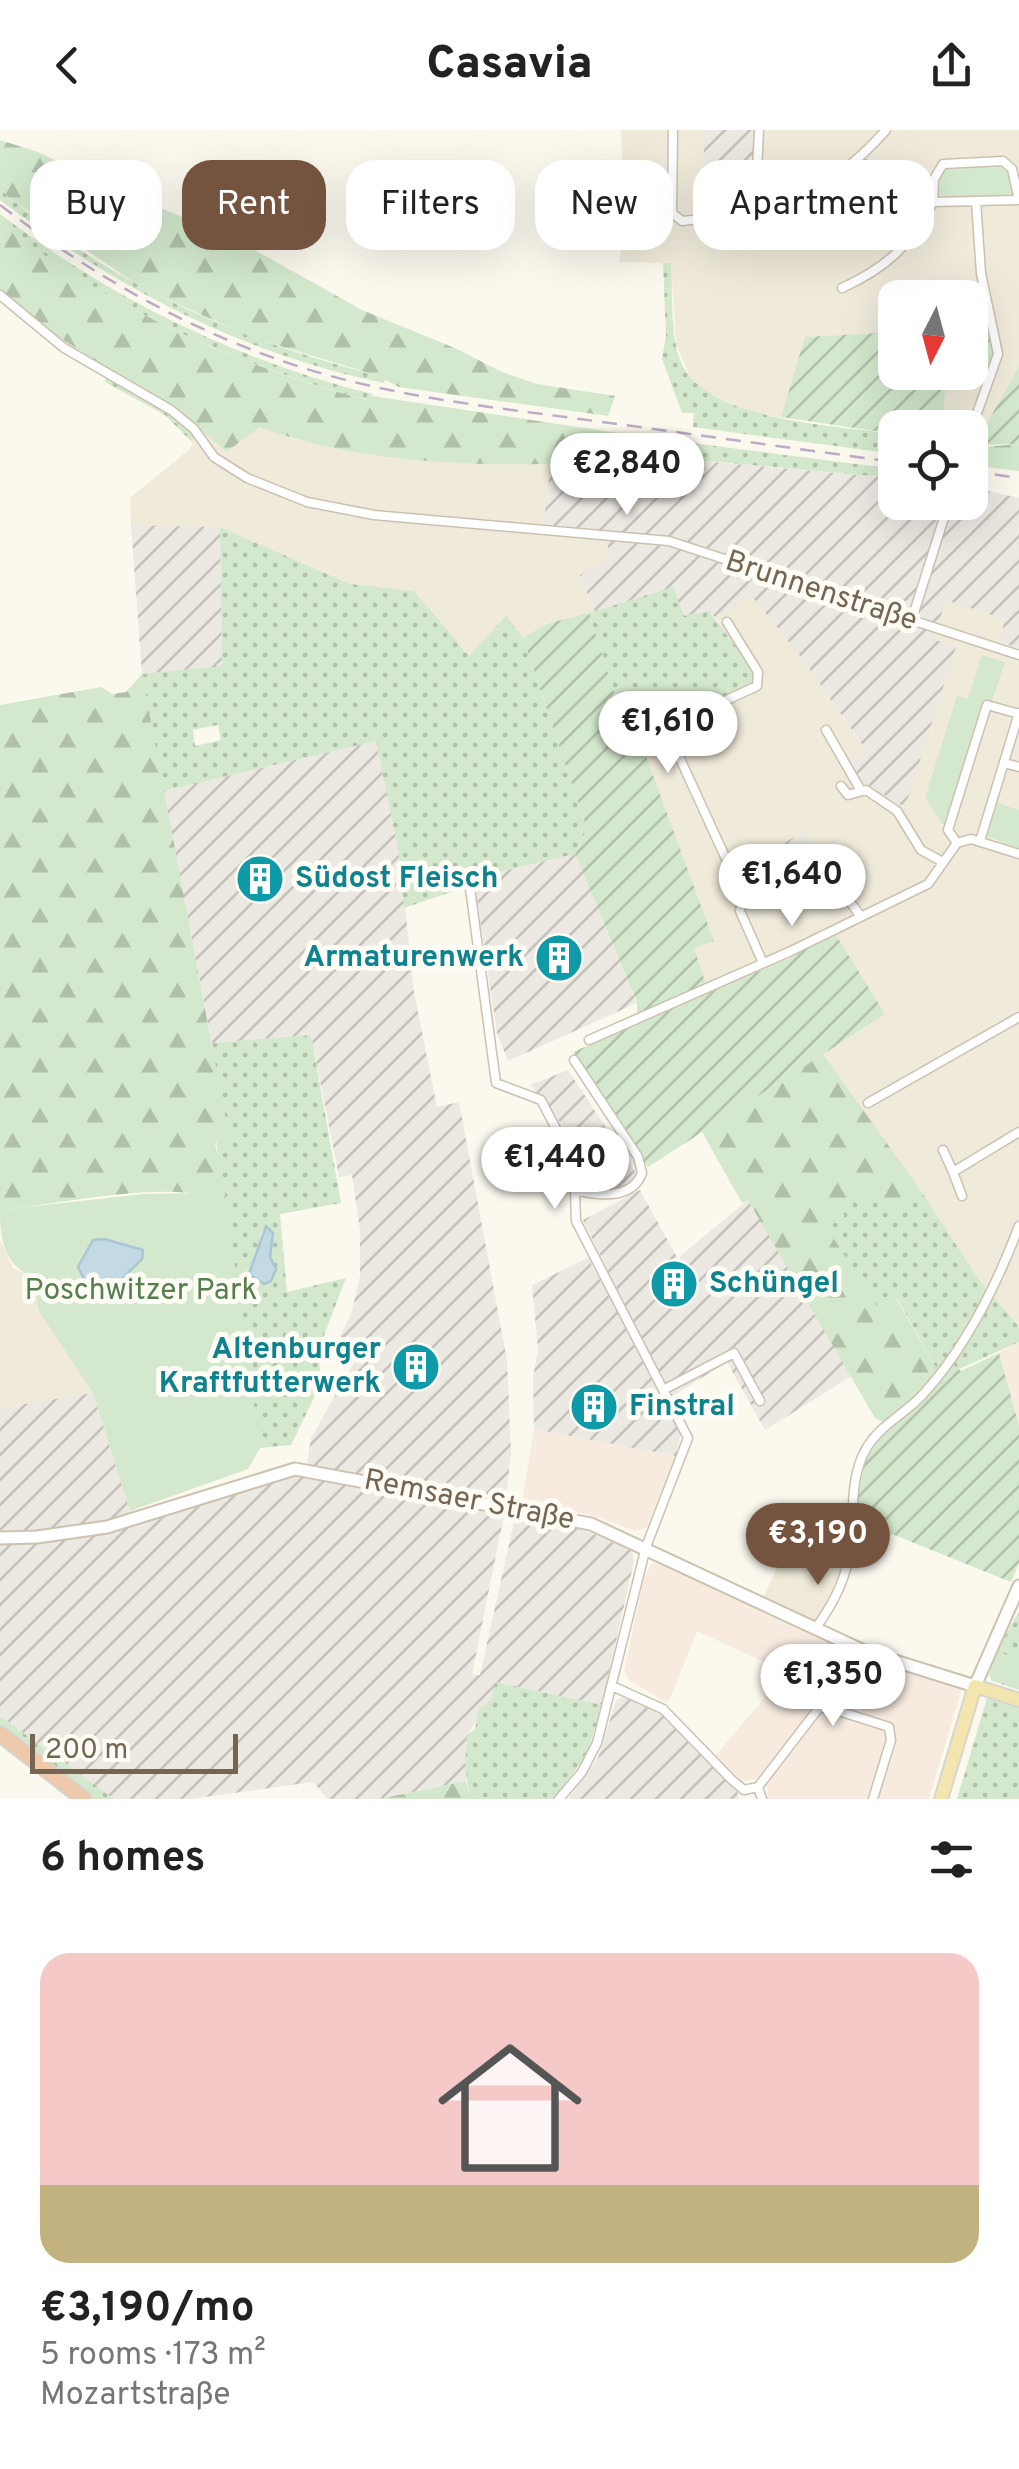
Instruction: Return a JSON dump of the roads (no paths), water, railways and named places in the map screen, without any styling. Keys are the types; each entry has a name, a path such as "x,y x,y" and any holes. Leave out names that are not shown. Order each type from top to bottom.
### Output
{"highway":[{"path":"0,1734 84,1799"}],"main road":[{"path":"941,1799 974,1686 1019,1700"}],"street":[{"path":"674,130 673,218 693,220"},
{"path":"758,160 759,130"},
{"path":"859,160 886,130"},
{"path":"934,183 944,164 1003,161 1012,169 1019,200 934,202"},
{"path":"976,201 982,273 998,354 980,410"},
{"path":"842,288 889,263 902,250"},
{"name":"Brunnenstraße","path":"0,295 64,348 171,410 194,429 214,458 274,490 374,516 669,542 1019,656"},
{"path":"911,622 943,520"},
{"path":"726,622 758,672 757,686 666,728 743,896 740,911 763,963"},
{"path":"957,843 948,830 987,705 1019,714 980,841"},
{"path":"826,730 860,789 896,811 921,850 941,861"},
{"path":"1004,762 1019,767"},
{"path":"840,786 848,795 860,789"},
{"path":"589,1040 928,884 957,843 971,838 1019,854"},
{"path":"822,864 859,914"},
{"path":"470,888 496,1083 541,1100 574,1163 576,1222 666,1389 688,1438 646,1547 591,1756 559,1799"},
{"path":"868,1103 1019,1017"},
{"path":"574,1060 638,1157 642,1172 636,1183 614,1195 575,1190"},
{"path":"952,1172 1019,1132"},
{"path":"943,1150 962,1196"},
{"path":"815,1630 848,1562 857,1472 865,1450 890,1420 926,1392 941,1371 995,1288 1019,1226"},
{"path":"666,1389 734,1353 760,1401"},
{"name":"Remsaer Straße","path":"0,1538 36,1538 107,1526 294,1469 566,1516 646,1547 815,1630 900,1665 974,1686"},
{"path":"974,1686 1019,1588"},
{"path":"612,1686 663,1709 743,1794 758,1788 818,1709 826,1707 889,1727 891,1740 873,1799"},
{"path":"758,1788 762,1799"}],"water":[{"path":"266,1226 273,1233 270,1257 276,1269 271,1281 264,1284 249,1274"},
{"path":"104,1239 143,1250 142,1259 117,1284 84,1279 78,1267 93,1240"}],"railway":[{"path":"0,205 103,276 175,316 251,350 326,375 470,404 878,460"},
{"path":"988,474 1019,478"}],"place":[{"name":"Südost Fleisch","path":"260,879"},
{"name":"Armaturenwerk","path":"559,958"},
{"name":"Schüngel","path":"674,1284"},
{"name":"Altenburger Kraftfutterwerk","path":"416,1367"},
{"name":"Finstral","path":"594,1407"}],"park label":[{"name":"Poschwitzer Park","path":"141,1291"}]}
